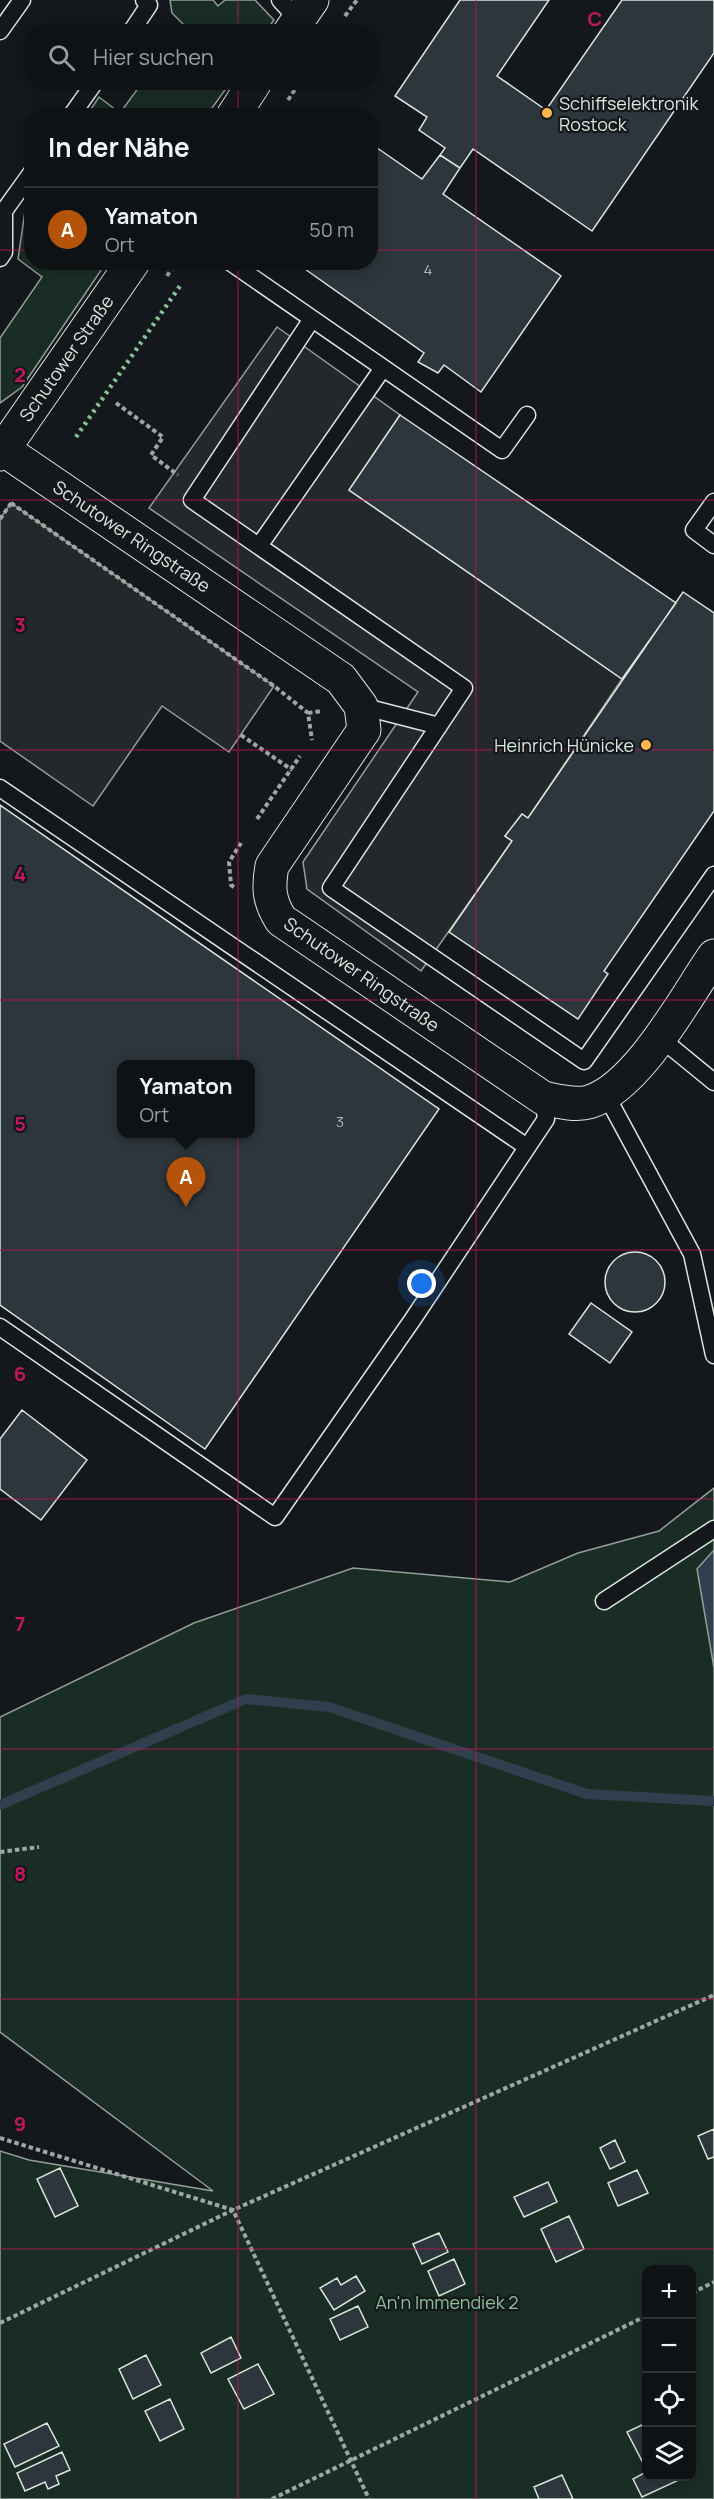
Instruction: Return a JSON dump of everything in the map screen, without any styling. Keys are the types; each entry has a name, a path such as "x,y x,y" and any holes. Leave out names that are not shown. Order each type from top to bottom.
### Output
{"street":[{"path":"238,108 250,90"},
{"name":"Schutower Straße","path":"1,450 127,270"},
{"name":"Schutower Ringstraße","path":"1,450 341,679 361,706 364,730 272,866 268,887 271,904 281,920 543,1098 563,1102 586,1103 606,1095 631,1075 714,956"}],"lane":[{"path":"0,31 22,0"},
{"path":"136,24 149,5 144,0"},
{"path":"77,108 89,90"},
{"path":"0,258 4,252 2,210 24,182"},
{"path":"242,270 502,450 527,415"},
{"path":"312,319 192,500 464,688 331,888 584,1061 714,874"},
{"path":"259,546 383,368"},
{"path":"714,502 694,530 714,545"},
{"path":"361,706 439,726"},
{"path":"0,788 527,1147"},
{"path":"659,1037 714,1082"},
{"path":"606,1095 692,1254 714,1355"},
{"path":"0,1328 275,1517 546,1119 543,1098"},
{"path":"604,1601 714,1528"}],"path":[{"path":"116,403 163,437 151,455 199,490"},
{"path":"11,503 274,686 308,713 313,739 307,747"},
{"path":"241,735 323,791"},
{"path":"253,826 302,754"},
{"path":"247,835 229,862 231,885 281,920"},
{"path":"0,1852 39,1847"},
{"path":"0,2323 232,2210 714,1995"},
{"path":"0,2138 232,2210 369,2499"},
{"path":"696,2292 714,2282"},
{"path":"272,2499 642,2318"}],"green space":[{"path":"170,0 213,0 218,6 225,0 255,0 274,20 271,24 183,24 172,13"},
{"path":"137,90 225,90 212,108 124,108"},
{"path":"99,97 113,108 92,108"},
{"path":"24,218 24,264 18,259"},
{"path":"33,270 101,270 22,387 0,403 0,338 42,277"},
{"name":"An'n Immendiek 2","path":"714,1488 714,2499 0,2499 0,2151 29,2160 213,2191 0,2032 0,1717 194,1623 353,1568 510,1582 578,1553 659,1531"}],"shaded area":[{"path":"277,327 400,415 349,490 622,679 528,818 522,814 505,836 512,841 421,971 307,889 303,862 418,692 149,508"},
{"path":"11,503 274,686 229,752 162,706 93,806 0,741 0,519"}],"water":[{"path":"714,1550 714,1668 697,1569"}],"building":[{"name":"Schiffselektronik Rostock","path":"460,0 549,0 497,76 546,110 622,0 714,0 714,53 592,231 473,149 460,168 440,155 445,148 419,130 427,117 395,96"},
{"path":"378,149 422,179 440,155 460,168 443,194 561,276 481,392 444,365 438,373 418,362 424,353 306,270 378,270"},
{"path":"400,415 676,603 622,679 349,490"},
{"name":"Heinrich Hünicke","path":"683,592 714,613 714,811 604,971 608,974 578,1019 449,932 512,841 505,836 522,814 528,818"},
{"path":"0,805 439,1109 205,1449 0,1305"},
{"path":"629,1252 641,1252 657,1260 663,1270 665,1282 663,1294 657,1304 641,1312 629,1312 613,1304 605,1288 605,1276 613,1260"},
{"path":"591,1303 632,1332 610,1363 569,1334"},
{"path":"22,1410 87,1460 41,1520 0,1489 0,1439"},
{"path":"714,2129 714,2157 708,2159 698,2136"},
{"path":"615,2140 625,2162 610,2169 600,2148"},
{"path":"60,2168 78,2206 55,2217 37,2179"},
{"path":"637,2170 648,2193 618,2206 608,2183"},
{"path":"548,2182 557,2202 524,2217 514,2197"},
{"path":"569,2216 584,2249 556,2262 541,2229"},
{"path":"439,2233 448,2252 422,2264 413,2244"},
{"path":"454,2259 465,2284 439,2296 428,2271"},
{"path":"356,2276 365,2291 334,2310 320,2288 337,2278 341,2285"},
{"path":"358,2306 368,2327 340,2340 330,2319"},
{"path":"231,2337 241,2358 211,2373 201,2353"},
{"path":"146,2355 161,2385 133,2399 119,2369"},
{"path":"258,2364 274,2394 244,2409 228,2379"},
{"path":"170,2399 184,2429 160,2441 145,2411"},
{"path":"47,2423 59,2446 15,2467 4,2444"},
{"path":"642,2425 642,2461 627,2432"},
{"path":"62,2452 70,2470 56,2476 59,2484 48,2489 45,2482 25,2491 17,2473"},
{"path":"642,2474 642,2481 677,2481 642,2497 633,2479"},
{"path":"562,2475 573,2499 539,2499 534,2487"}],"waterway":[{"path":"0,1805 246,1699 329,1707 587,1794 714,1801"}],"hedge":[{"path":"76,437 182,283"}],"place":[{"name":"Schiffselektronik Rostock","path":"547,113"},
{"name":"Heinrich Hünicke","path":"646,745"},
{"name":"Yamaton","path":"186,1207"}]}
